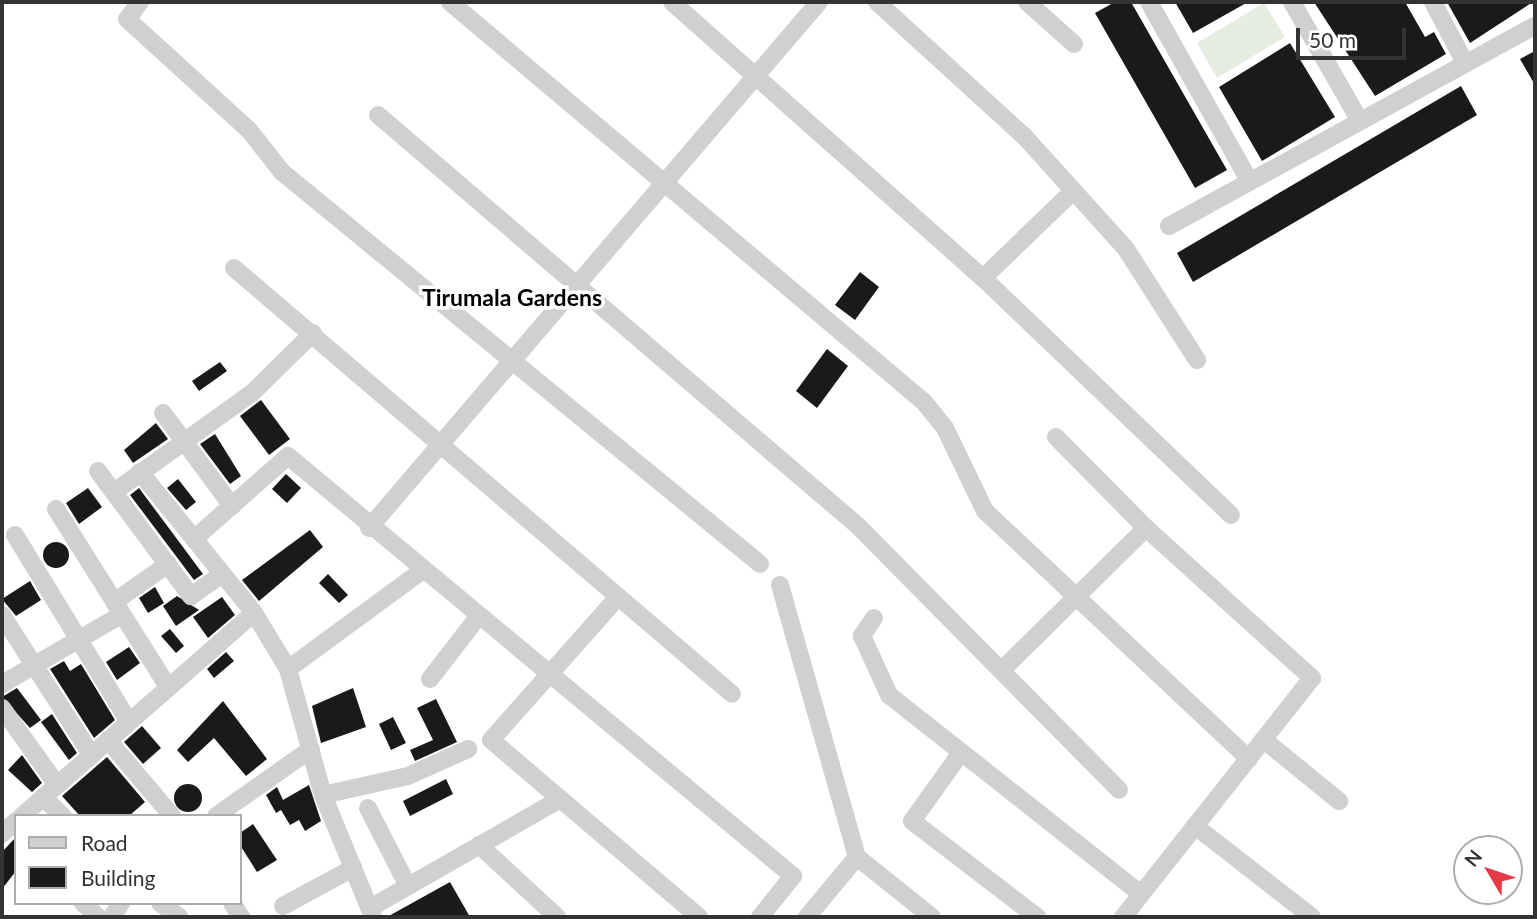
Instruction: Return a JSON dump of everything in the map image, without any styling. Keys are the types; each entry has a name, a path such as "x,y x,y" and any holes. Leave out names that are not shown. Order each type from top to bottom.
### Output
{"street":[{"path":"140,2 127,19 249,130 282,172 760,564"},
{"path":"450,2 664,179 924,402 946,428 985,511 1249,759"},
{"path":"672,2 983,278 1231,515"},
{"path":"369,528 512,361 576,281 819,2"},
{"path":"877,2 1024,136 1126,249 1197,360"},
{"path":"1027,2 1074,44"},
{"path":"1149,2 1250,182"},
{"path":"1292,2 1360,121"},
{"path":"1433,2 1465,63"},
{"path":"1169,226 1535,26"},
{"path":"378,115 576,281 858,526 1119,790"},
{"path":"983,278 1073,191"},
{"path":"234,268 732,694"},
{"path":"114,492 253,392 313,333"},
{"path":"163,413 232,506"},
{"path":"1056,438 1146,527 1312,678 1122,917"},
{"path":"194,539 288,456 369,528 793,876 760,917"},
{"path":"98,471 191,596 221,575"},
{"path":"140,472 254,613 288,669 323,795 371,913 408,887 560,799"},
{"path":"56,509 167,685"},
{"path":"1002,670 1146,527"},
{"path":"15,535 77,642 128,720"},
{"path":"2,684 77,642 168,564"},
{"path":"288,669 423,570"},
{"path":"780,585 857,857 932,917"},
{"path":"618,597 551,676 491,740 699,917"},
{"path":"24,814 55,782 92,754 167,685 254,613"},
{"path":"2,615 92,754"},
{"path":"430,679 478,617"},
{"path":"874,618 862,636 889,695 960,754 1141,894"},
{"path":"2,708 55,782"},
{"path":"107,740 170,814"},
{"path":"1264,740 1339,801"},
{"path":"323,795 408,776 468,749"},
{"path":"218,814 312,750"},
{"path":"960,754 912,821 1037,917"},
{"path":"43,797 61,814"},
{"path":"368,808 408,887"},
{"path":"1195,826 1312,917"},
{"path":"479,845 557,917"},
{"path":"807,917 857,857"},
{"path":"283,906 353,867"},
{"path":"85,905 99,917"},
{"path":"163,905 179,917"}],"shaded area":[{"path":"1264,3 1285,37 1217,78 1197,43"}],"building":[{"path":"1115,2 1131,2 1227,170 1195,188 1095,13"},
{"path":"1175,2 1248,2 1193,33"},
{"path":"1314,2 1405,2 1425,37 1434,32 1446,54 1375,96"},
{"path":"1447,2 1533,2 1470,43"},
{"path":"1290,43 1335,117 1262,161 1219,87"},
{"path":"1535,51 1535,85 1520,59"},
{"path":"1461,86 1477,115 1193,282 1177,253"},
{"path":"860,272 879,287 855,320 835,305"},
{"path":"827,349 848,366 817,408 796,391"},
{"path":"220,362 227,371 199,391 192,381"},
{"path":"261,400 290,439 269,455 240,416"},
{"path":"156,423 168,439 133,463 124,450"},
{"path":"215,434 241,476 230,484 200,444"},
{"path":"286,474 301,488 287,503 272,489"},
{"path":"178,479 196,502 186,510 167,488"},
{"path":"88,488 102,507 79,524 66,503"},
{"path":"139,488 203,574 194,580 130,495"},
{"path":"310,530 323,547 259,601 242,580"},
{"path":"56,542 65,546 69,555 65,564 56,568 47,564 43,555 47,546"},
{"path":"328,574 348,595 339,603 319,583"},
{"path":"30,581 41,600 16,616 2,599"},
{"path":"155,587 164,603 148,613 139,598"},
{"path":"177,596 199,610 176,626 163,606"},
{"path":"222,597 235,615 208,638 193,617"},
{"path":"170,629 184,646 176,653 161,636"},
{"path":"129,647 140,663 117,680 106,662"},
{"path":"226,652 234,661 214,678 207,669"},
{"path":"64,661 70,671 81,664 115,720 94,738 50,669"},
{"path":"17,688 41,720 30,728 2,697"},
{"path":"353,688 366,727 321,743 312,706"},
{"path":"436,699 457,742 415,761 410,750 433,740 417,708"},
{"path":"223,701 267,759 246,776 214,738 188,762 177,750"},
{"path":"52,714 77,753 69,760 41,722"},
{"path":"393,717 406,743 391,750 379,724"},
{"path":"142,726 161,748 143,764 124,742"},
{"path":"22,755 42,783 32,792 8,770"},
{"path":"107,757 145,802 131,814 78,814 62,796"},
{"path":"446,779 453,794 410,816 403,801"},
{"path":"188,784 198,788 202,798 198,808 188,812 178,808 174,798 178,788"},
{"path":"309,785 321,821 305,831 299,820 290,825 281,810 276,813 266,795 277,787 283,800"},
{"path":"253,824 277,860 257,872 242,848 242,832"},
{"path":"14,839 14,874 2,889 2,852"},
{"path":"450,882 470,917 387,917"}],"district":[{"name":"Tirumala Gardens","path":"512,297"}]}
